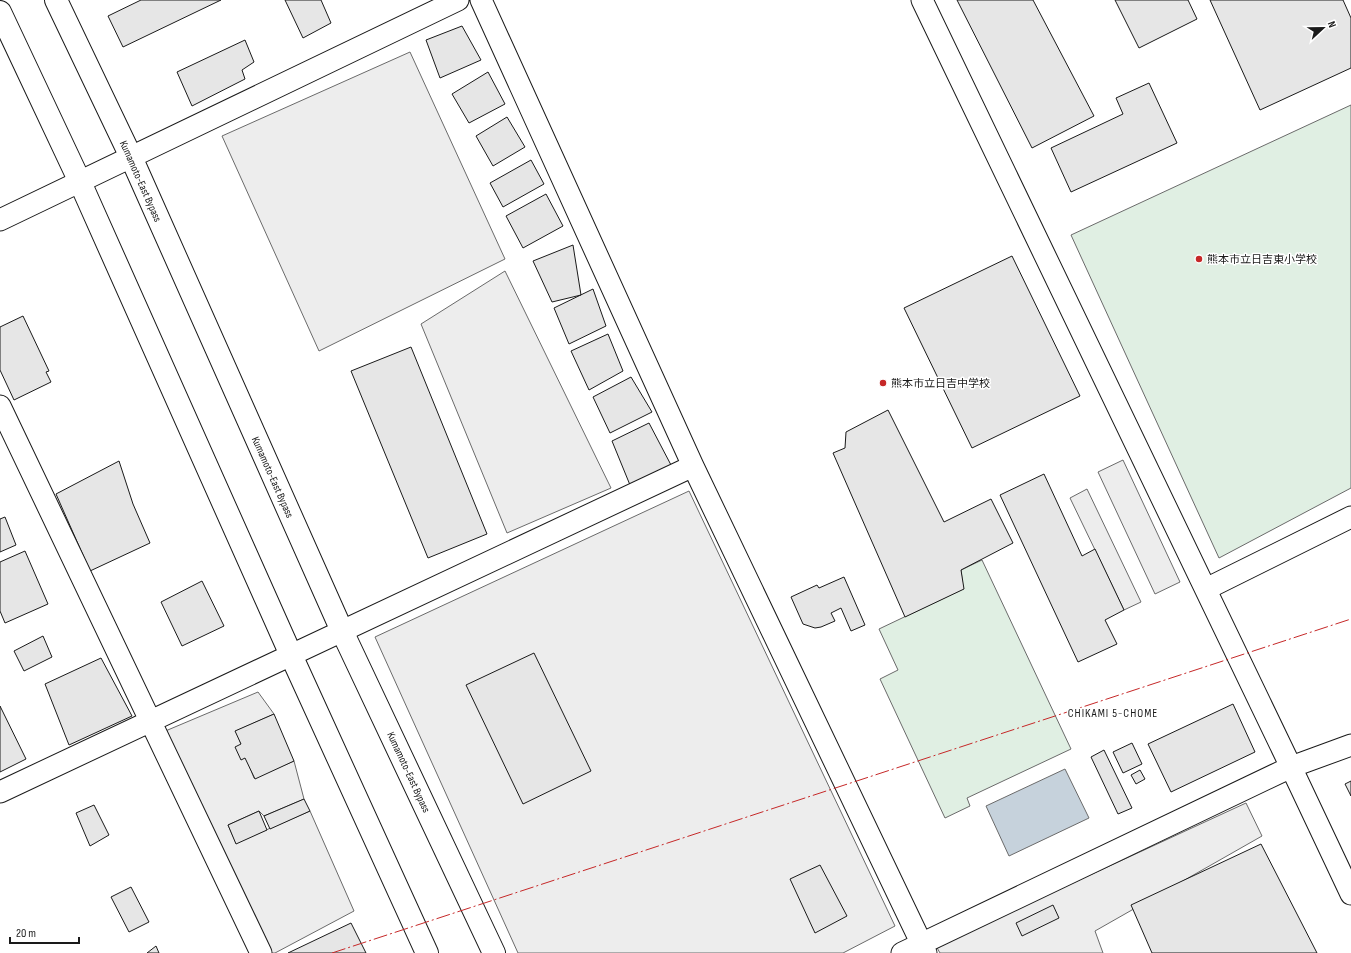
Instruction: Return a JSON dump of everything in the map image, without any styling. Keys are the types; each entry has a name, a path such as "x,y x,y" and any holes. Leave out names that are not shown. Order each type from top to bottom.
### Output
{"highway":[{"name":"Kumamoto-East Bypass","path":"56,0 131,157 342,631 494,953"},
{"path":"0,12 80,182 291,655 428,953"}],"street":[{"path":"0,220 458,0"},
{"path":"481,0 693,466 924,948"},
{"path":"922,0 1206,589 1351,894"},
{"path":"0,406 261,953"},
{"path":"0,792 693,466"},
{"path":"1206,589 1351,517"},
{"path":"902,953 924,948 1291,767 1351,745"}],"green space":[{"path":"1351,105 1351,488 1219,558 1071,235"},
{"path":"982,560 1071,749 967,798 970,806 945,818 880,679 898,670 879,629 963,589 961,570"}],"shaded area":[{"path":"410,52 505,259 319,351 222,136"},
{"path":"505,271 611,488 507,533 421,324"},
{"path":"1123,460 1180,582 1155,594 1098,472"},
{"path":"1087,489 1141,602 1124,610 1070,498"},
{"path":"689,491 895,926 843,953 518,953 375,637"},
{"path":"258,692 274,714 236,731 254,778 294,761 304,799 264,816 259,811 228,825 236,843 310,811 354,911 275,953 268,953 163,732"},
{"path":"1065,769 1089,818 1009,856 986,806"},
{"path":"1246,803 1262,836 1095,931 1103,953 940,953 936,946"}],"building":[{"path":"141,0 221,0 123,47 108,16"},
{"path":"285,0 321,0 331,23 303,38"},
{"path":"957,0 1033,0 1094,116 1032,148"},
{"path":"1115,0 1188,0 1197,19 1139,48"},
{"path":"1210,0 1343,0 1351,18 1351,68 1260,110"},
{"path":"462,26 481,60 440,78 426,40"},
{"path":"245,40 254,62 242,70 245,79 192,106 177,72"},
{"path":"488,72 505,104 469,123 452,94"},
{"path":"1149,83 1177,143 1071,192 1051,148 1123,114 1116,98"},
{"path":"507,117 525,147 493,166 476,136"},
{"path":"531,160 544,184 503,207 490,183"},
{"path":"546,194 563,226 523,248 506,216"},
{"path":"573,245 581,295 552,302 533,261"},
{"path":"1012,256 1080,396 972,448 904,308"},
{"path":"593,289 606,326 569,344 554,308"},
{"path":"23,316 49,371 46,372 51,382 14,400 0,370 0,327"},
{"path":"608,334 623,371 589,390 571,351"},
{"path":"411,347 487,534 428,558 351,371"},
{"path":"631,377 652,412 610,433 593,397"},
{"path":"888,410 944,522 991,499 1013,543 961,570 964,589 905,617 833,453 845,448 846,432"},
{"path":"649,423 671,465 630,485 612,441"},
{"path":"119,461 133,504 150,543 90,571 56,494"},
{"path":"1044,474 1082,556 1095,549 1124,610 1105,620 1117,644 1078,662 1000,495"},
{"path":"5,517 16,545 0,552 0,519"},
{"path":"25,551 48,604 5,623 0,611 0,562"},
{"path":"844,577 865,625 851,631 841,608 831,613 835,621 821,627 815,628 803,624 791,597 817,585 819,588"},
{"path":"202,581 224,626 182,646 161,602"},
{"path":"43,636 52,657 24,671 14,651"},
{"path":"534,653 591,771 523,804 466,685"},
{"path":"101,658 132,716 69,745 45,684"},
{"path":"1233,704 1255,752 1171,792 1148,744"},
{"path":"0,706 26,759 0,772"},
{"path":"274,714 294,761 255,779 245,758 241,760 235,747 241,744 235,731"},
{"path":"1132,743 1142,764 1123,773 1113,752"},
{"path":"1104,750 1132,808 1118,814 1091,757"},
{"path":"1140,770 1145,779 1136,784 1131,775"},
{"path":"1351,781 1351,796 1345,784"},
{"path":"304,799 310,811 270,829 264,816"},
{"path":"94,805 109,835 90,846 76,813"},
{"path":"259,811 267,830 236,844 228,825"},
{"path":"1261,844 1317,953 1152,953 1131,905"},
{"path":"820,865 847,916 815,933 790,879"},
{"path":"131,887 149,922 129,932 111,897"},
{"path":"1053,905 1059,918 1022,936 1016,923"},
{"path":"351,923 366,953 288,953"},
{"path":"156,946 159,953 147,953"}],"power":[{"path":"332,953 1351,619"}],"place":[{"name":"熊本市立日吉東小学校","path":"1199,259"},
{"name":"熊本市立日吉中学校","path":"883,383"}],"district":[{"name":"CHIKAMI 5-CHOME","path":"1113,713"}]}
